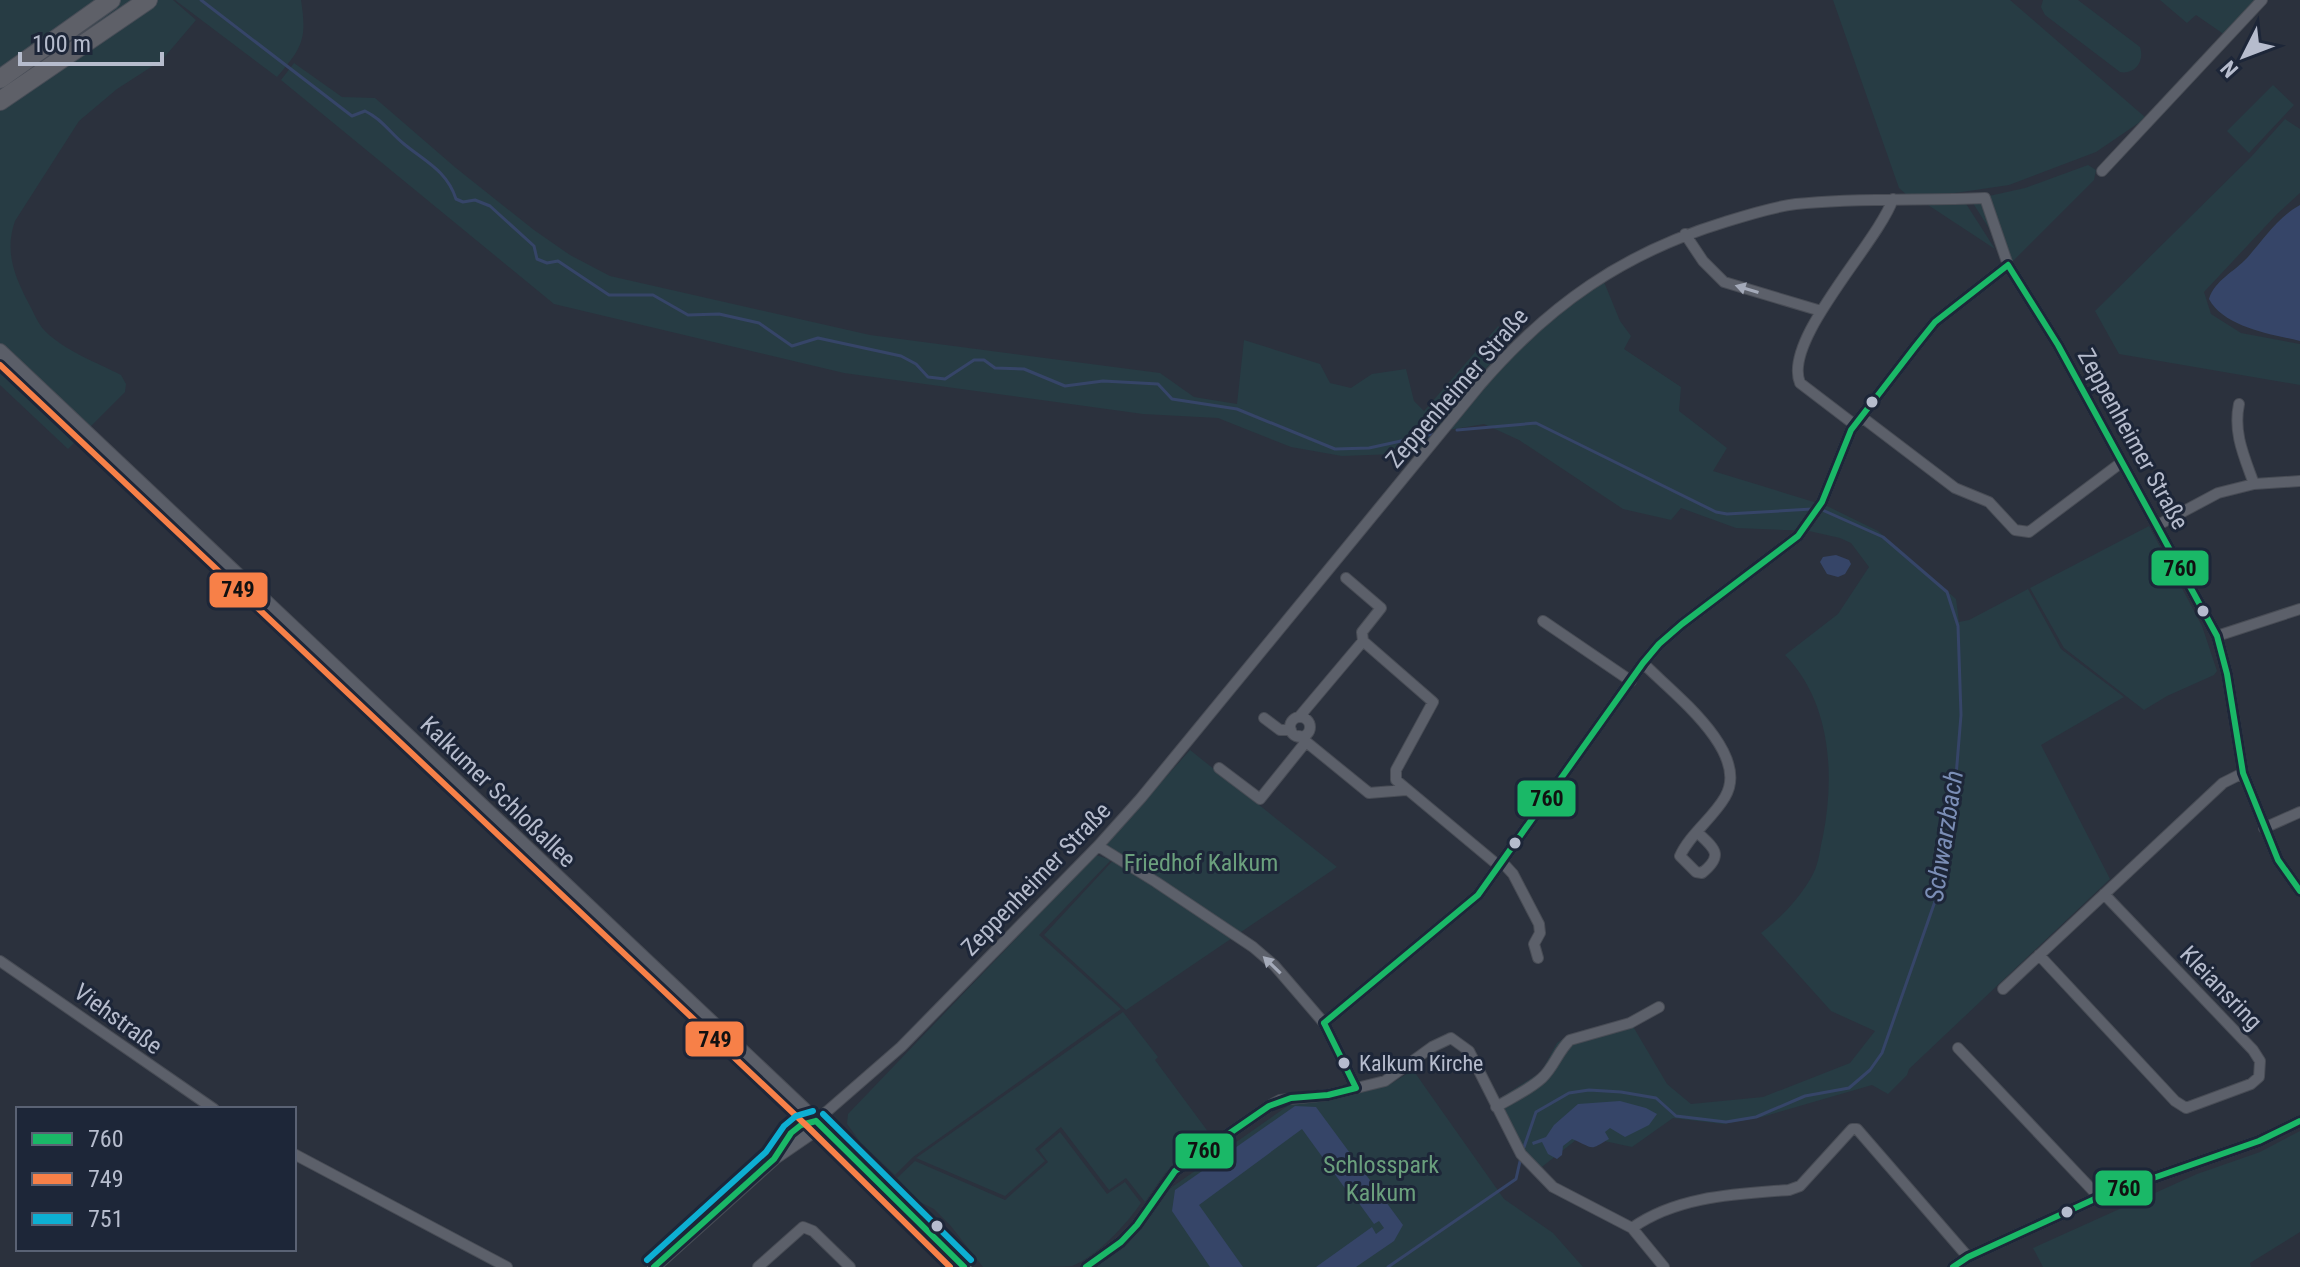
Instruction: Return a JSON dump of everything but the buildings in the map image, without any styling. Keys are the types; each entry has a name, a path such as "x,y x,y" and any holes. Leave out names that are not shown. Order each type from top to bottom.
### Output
{"highway":[{"path":"0,79 111,0"},
{"path":"0,101 148,0"}],"main road":[{"name":"Kalkumer Schloßallee","path":"0,351 816,1121 964,1267"}],"street":[{"path":"2102,171 2262,0"},
{"name":"Zeppenheimer Straße","path":"816,1121 901,1047 1098,846 1182,750 1503,358 1546,317 1611,270 1685,234 1792,205 1985,198 2008,265 2058,345 2217,636 2227,674 2243,773 2278,860 2300,891"},
{"path":"1893,199 1886,218 1821,311 1798,356 1797,376 1800,383 1955,488 1989,502 2011,527 2021,532 2029,532 2122,462"},
{"path":"1685,234 1703,261 1724,282 1821,311"},
{"path":"1324,1023 1478,895 1643,663 1682,624 1798,536 1822,502 1837,462 1859,421 1935,322 2008,265"},
{"path":"2239,404 2235,422 2237,434 2254,484"},
{"path":"2158,525 2218,493 2254,484 2300,481"},
{"path":"1346,578 1381,608 1362,632 1363,641 1433,702 1396,770 1396,780 1513,874 1539,924 1540,933 1534,944 1538,958"},
{"path":"2217,636 2300,609"},
{"path":"1543,621 1631,681"},
{"path":"1298,736 1292,721 1299,717 1363,641"},
{"path":"1643,663 1711,730 1726,755 1731,778 1728,794 1698,833"},
{"path":"1298,736 1305,735 1310,728 1308,721 1299,717"},
{"path":"1264,718 1280,730 1298,736 1369,793 1406,790"},
{"path":"1219,768 1260,799 1298,736"},
{"path":"2003,989 2223,783 2243,773"},
{"path":"2264,828 2300,812"},
{"path":"1098,846 1253,947 1274,965 1324,1023 1356,1088"},
{"name":"Kleiansring","path":"2039,955 2175,1101 2186,1108 2251,1084 2259,1077 2260,1061 2253,1050 2104,894"},
{"name":"Viehstraße","path":"0,961 211,1107"},
{"path":"1496,1107 1542,1078 1570,1040 1630,1023 1659,1007"},
{"path":"1086,1267 1121,1242 1137,1225 1175,1171 1269,1106 1291,1098 1328,1095 1385,1081 1432,1047 1451,1038 1469,1051 1521,1154 1534,1169 1553,1187 1632,1228 1664,1267"},
{"path":"1958,1048 2099,1197"},
{"path":"654,1267 774,1159 791,1133 801,1125 816,1121"},
{"path":"1953,1267 1968,1257 2099,1197 2259,1141 2300,1121"},
{"path":"1632,1228 1645,1220 1715,1195 1789,1190 1800,1186 1852,1129 1857,1129 1968,1257"},
{"path":"296,1155 507,1267"},
{"path":"758,1267 803,1227 813,1231 850,1267"}],"green space":[{"path":"0,0 173,0 196,20 162,60 117,89 79,121 15,221 11,243 13,264 19,284 40,325 81,356 121,375 126,384 125,392 68,449 0,385"},
{"path":"175,0 301,0 301,42 293,58 277,77"},
{"path":"1833,0 2010,0 2146,118 2096,152 2009,185 1928,197 1908,196 1899,188"},
{"path":"2043,0 2078,0 2140,47 2138,66 2120,72 2045,15 2041,7"},
{"path":"2160,0 2256,0 2225,35 2196,15 2187,23"},
{"path":"294,63 342,97 375,98 534,230 570,255 610,276 870,335 1160,373 1194,397 1237,404 1244,340 1320,364 1330,383 1351,388 1372,374 1406,369 1414,401 1424,411 1498,326 1513,338 1476,380 1422,453 1342,456 1291,447 1218,418 1143,414 844,373 554,304 281,80"},
{"path":"2273,85 2294,105 2249,153 2227,131"},
{"path":"2285,119 2300,129 2300,193 2204,292 2211,314 2241,333 2300,344 2300,385 2119,354 2095,311 2251,157"},
{"path":"2088,165 2096,170 2094,180 2011,263 1971,200 2025,188"},
{"path":"1963,199 1995,249 1925,203"},
{"path":"1604,282 1620,321 1631,336 1624,349 1681,387 1679,411 1727,448 1713,471 1827,506 1878,531 1956,599 1959,622 1969,620 2028,589 2061,649 2124,697 2041,745 2110,879 1909,1069 1888,1094 1872,1085 1762,1117 1723,1124 1673,1118 1632,1147 1581,1136 1538,1170 1519,1143 1497,1100 1541,1072 1557,1043 1566,1037 1628,1018 1667,1084 1691,1104 1763,1097 1850,1063 1875,1031 1831,1011 1761,933 1791,906 1814,872 1827,813 1828,764 1820,717 1812,695 1785,655 1838,614 1869,567 1851,543 1840,538 1809,531 1736,528 1681,508 1671,520 1623,509 1519,440 1484,424 1448,430 1483,387 1560,309"},
{"path":"2149,526 2202,626 2217,671 2144,710 2064,648 2030,588"},
{"name":"Friedhof Kalkum","path":"1190,750 1337,867 1126,1010 1044,935 1119,854 1106,844"},
{"path":"1096,855 1111,860 1039,935 1121,1009 913,1157 895,1175 861,1143 847,1124 848,1114"},
{"path":"1123,1012 1158,1057 1155,1060 1212,1137 1166,1172 1145,1202 1126,1178 1109,1190 1061,1127 1035,1149 1045,1161 1005,1196 916,1158"},
{"name":"Schlosspark Kalkum","path":"1413,1070 1504,1199 1553,1233 1583,1267 1097,1267 1142,1226 1162,1194 1289,1105 1389,1085"},
{"path":"2300,1131 2300,1232 2250,1263 2251,1267 2043,1267 2033,1248 2197,1174 2260,1152"},
{"path":"1060,1132 1107,1194 1125,1182 1141,1203 1110,1239 1072,1266 983,1267 950,1225 934,1209 920,1202 897,1178 915,1161 1005,1200 1048,1162 1039,1150"}],"water":[{"path":"2300,205 2300,341 2236,323 2216,309 2209,299 2220,281 2247,258 2278,222"},
{"path":"1836,555 1849,560 1851,564 1845,574 1838,577 1827,574 1820,562 1823,557"},
{"path":"1620,1101 1657,1114 1649,1125 1625,1137 1610,1128 1605,1132 1609,1139 1594,1147 1572,1139 1563,1146 1562,1155 1557,1159 1548,1154 1542,1142 1533,1145 1532,1142 1546,1137 1554,1125 1578,1104"},
{"path":"1295,1106 1316,1107 1403,1225 1394,1241 1356,1267 1316,1267 1372,1227 1376,1234 1384,1228 1379,1221 1374,1224 1353,1195 1355,1192 1352,1188 1347,1191 1302,1129 1199,1205 1243,1267 1210,1267 1172,1211 1175,1190"}],"waterway":[{"name":"Schwarzbach","path":"201,0 352,116 365,111 376,118 441,174 456,199 463,202 475,200 490,206 534,246 537,259 547,263 558,261 609,295 653,295 688,315 719,314 759,323 792,346 818,338 901,356 916,364 928,377 945,379 974,360 984,360 995,368 1024,369 1065,386 1103,381 1158,384 1172,399 1237,409 1335,449 1369,448 1433,434"},
{"name":"Schwarzbach","path":"1457,430 1536,423 1716,512 1812,509"},
{"name":"Schwarzbach","path":"1523,1150 1536,1112 1569,1093 1589,1090 1656,1098 1676,1116 1726,1122 1756,1117 1805,1096 1849,1088 1870,1070 1882,1053 1940,887 1954,801 1961,715 1958,626 1947,592 1883,537 1820,509"},
{"name":"Schwarzbach","path":"1388,1267 1516,1179 1521,1157"}],"transit line":[{"name":"760","path":"2008,265 2058,345 2217,636 2227,674 2243,773 2278,860 2300,891"},
{"name":"760","path":"1324,1023 1478,895 1643,663 1682,624 1798,536 1822,502 1851,430 1915,347 1935,322 2008,265"},
{"name":"749","path":"0,365 809,1128 950,1267"},
{"name":"760","path":"1324,1023 1356,1088"},
{"name":"760","path":"1086,1267 1121,1242 1137,1225 1175,1171 1269,1106 1291,1098 1328,1095 1356,1088"},
{"name":"751","path":"647,1260 766,1152 784,1126 796,1116 813,1111"},
{"name":"751","path":"823,1114 971,1260"},
{"name":"760","path":"816,1121 964,1267"},
{"name":"760","path":"654,1267 774,1159 791,1133 801,1125 816,1121"},
{"name":"760","path":"1953,1267 1968,1257 2099,1197 2259,1141 2300,1121"}],"place":[{"name":"Kalkum Kirche","path":"1344,1063"}]}
